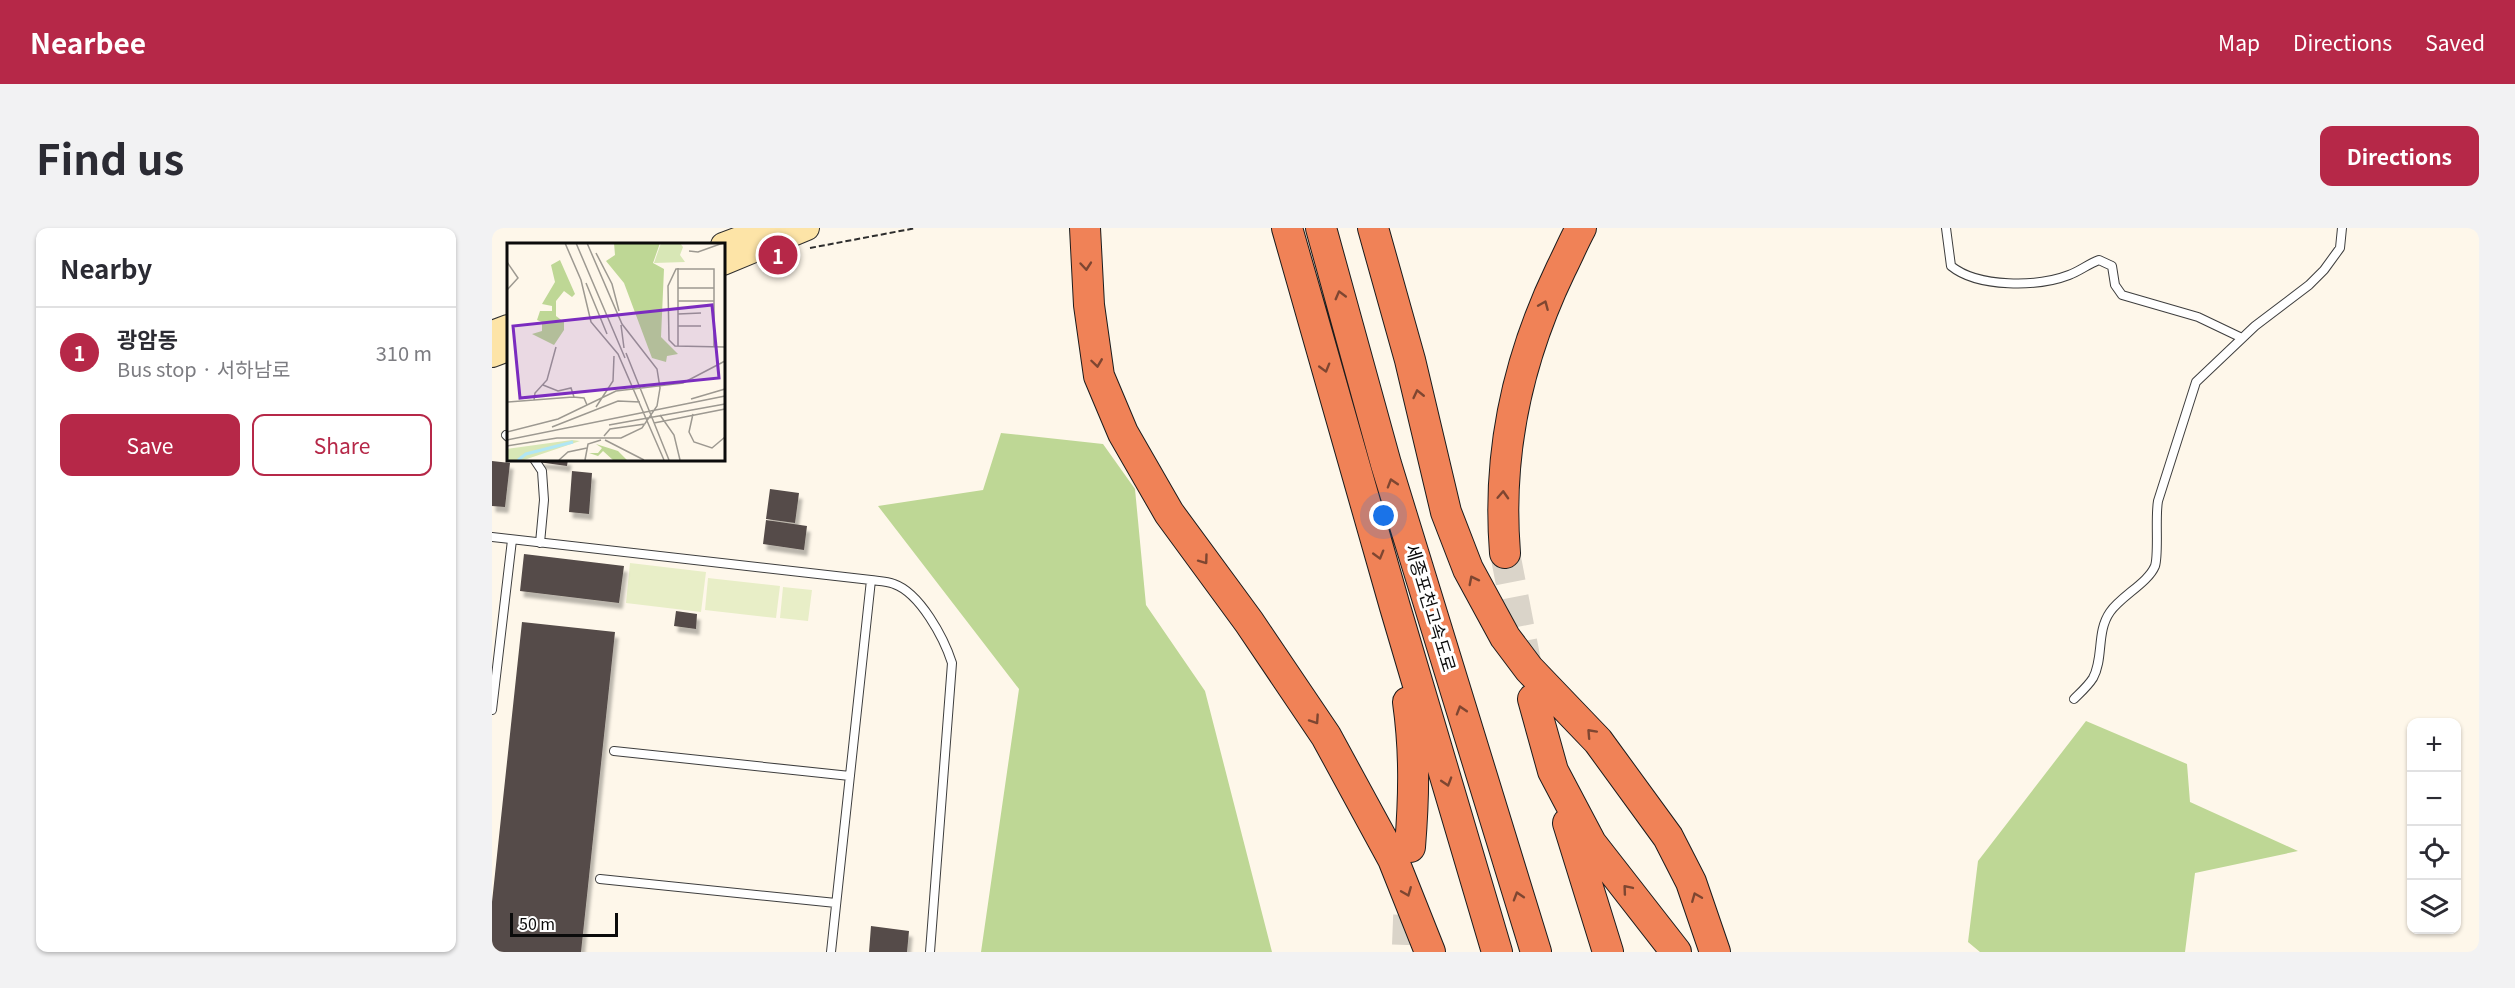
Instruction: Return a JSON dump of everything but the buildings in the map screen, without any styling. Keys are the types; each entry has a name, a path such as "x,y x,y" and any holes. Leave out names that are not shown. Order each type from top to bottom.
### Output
{"highway":[{"path":"1084,228 1089,305 1099,376 1123,433 1169,513 1249,622 1326,736 1393,859 1415,950"},
{"name":"세종포천고속도로","path":"1287,228 1322,358 1497,952"},
{"name":"세종포천고속도로","path":"1321,228 1386,464 1536,952"},
{"path":"1505,553 1502,515 1505,455 1516,387 1542,308 1581,229"},
{"path":"1375,237 1410,360 1446,512 1468,569 1505,638 1529,669 1598,741 1668,837 1690,882 1715,952"},
{"path":"1395,607 1412,732 1415,788 1410,847"},
{"path":"1533,699 1608,952"},
{"path":"1553,771 1591,843 1676,952"}],"main road":[{"path":"724,245 767,228"},
{"path":"724,263 804,239"},
{"path":"492,333 507,327"},
{"path":"492,355 507,349"}],"lane":[{"path":"1946,228 1951,266 1965,276 1992,282 2034,281 2068,276 2099,260 2112,266 2115,285 2122,295 2198,317 2242,338"},
{"path":"2074,699 2091,681 2096,671 2101,634 2110,612 2156,564 2155,519 2158,501 2196,382 2242,338 2309,285 2324,270 2340,248 2342,228"},
{"path":"535,460 542,471 544,500 540,543"},
{"path":"492,537 870,580 894,584 913,596 947,648 952,663 930,952"},
{"path":"492,710 512,540"},
{"path":"831,952 870,580"},
{"path":"614,751 850,776"},
{"path":"600,879 836,903"}],"path":[{"path":"804,239 916,228"}],"green space":[{"path":"1001,433 1103,444 1135,489 1146,605 1205,691 1272,952 981,952 1019,689 878,506 983,490"},
{"path":"630,563 706,572 701,612 626,603"},
{"path":"708,578 780,586 776,618 705,610"},
{"path":"783,587 812,590 808,621 780,618"},
{"path":"2086,721 2187,764 2190,802 2298,851 2195,873 2185,952 1980,952 1968,942 1978,861"}],"tunnel":[{"path":"1505,553 1528,672"},
{"path":"1407,945 1409,895"}],"place":[{"name":"광암동","path":"778,255"}]}
